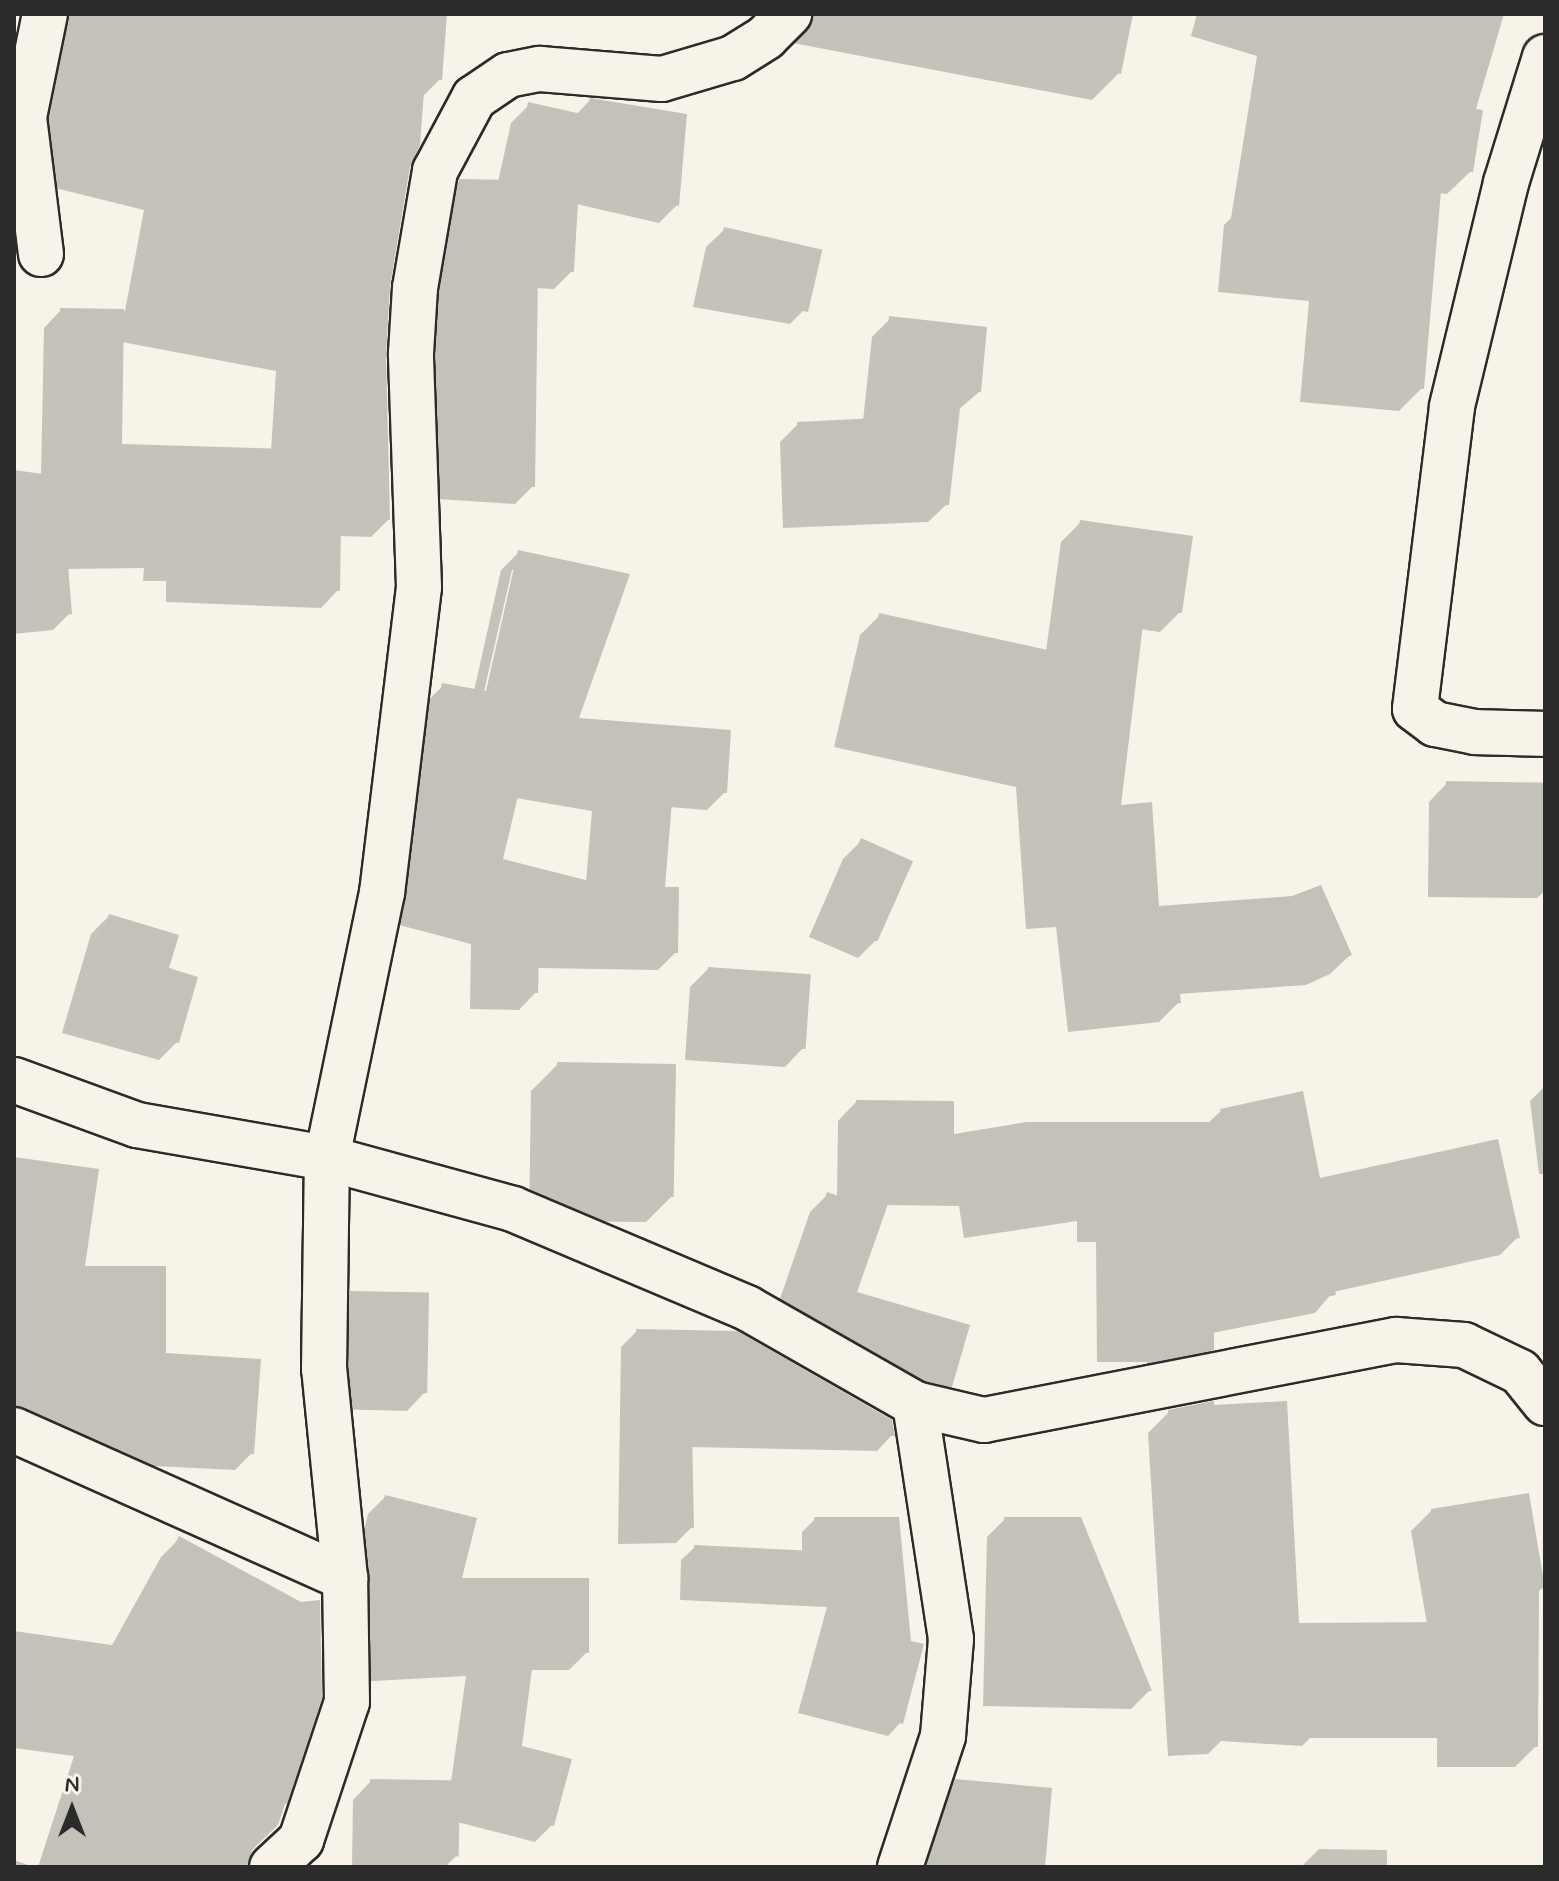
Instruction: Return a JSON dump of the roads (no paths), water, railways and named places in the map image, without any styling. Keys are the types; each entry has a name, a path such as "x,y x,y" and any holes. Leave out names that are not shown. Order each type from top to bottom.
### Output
{"street":[{"path":"41,254 24,117 45,14"},
{"path":"272,1867 301,1840 347,1702 345,1578 324,1369 327,1158 382,893 419,587 411,353 415,288 435,171 458,119 474,98 508,75 540,69 674,76 733,58 766,37 789,14"},
{"path":"1545,57 1506,183 1452,407 1415,709 1435,724 1475,732 1545,734"},
{"path":"14,1080 137,1125 327,1158 513,1209 747,1308 915,1404 984,1420 1396,1340 1464,1345 1520,1372 1545,1403"},
{"path":"900,1867 943,1736 951,1639 915,1404"},
{"path":"14,1430 345,1578"}]}
